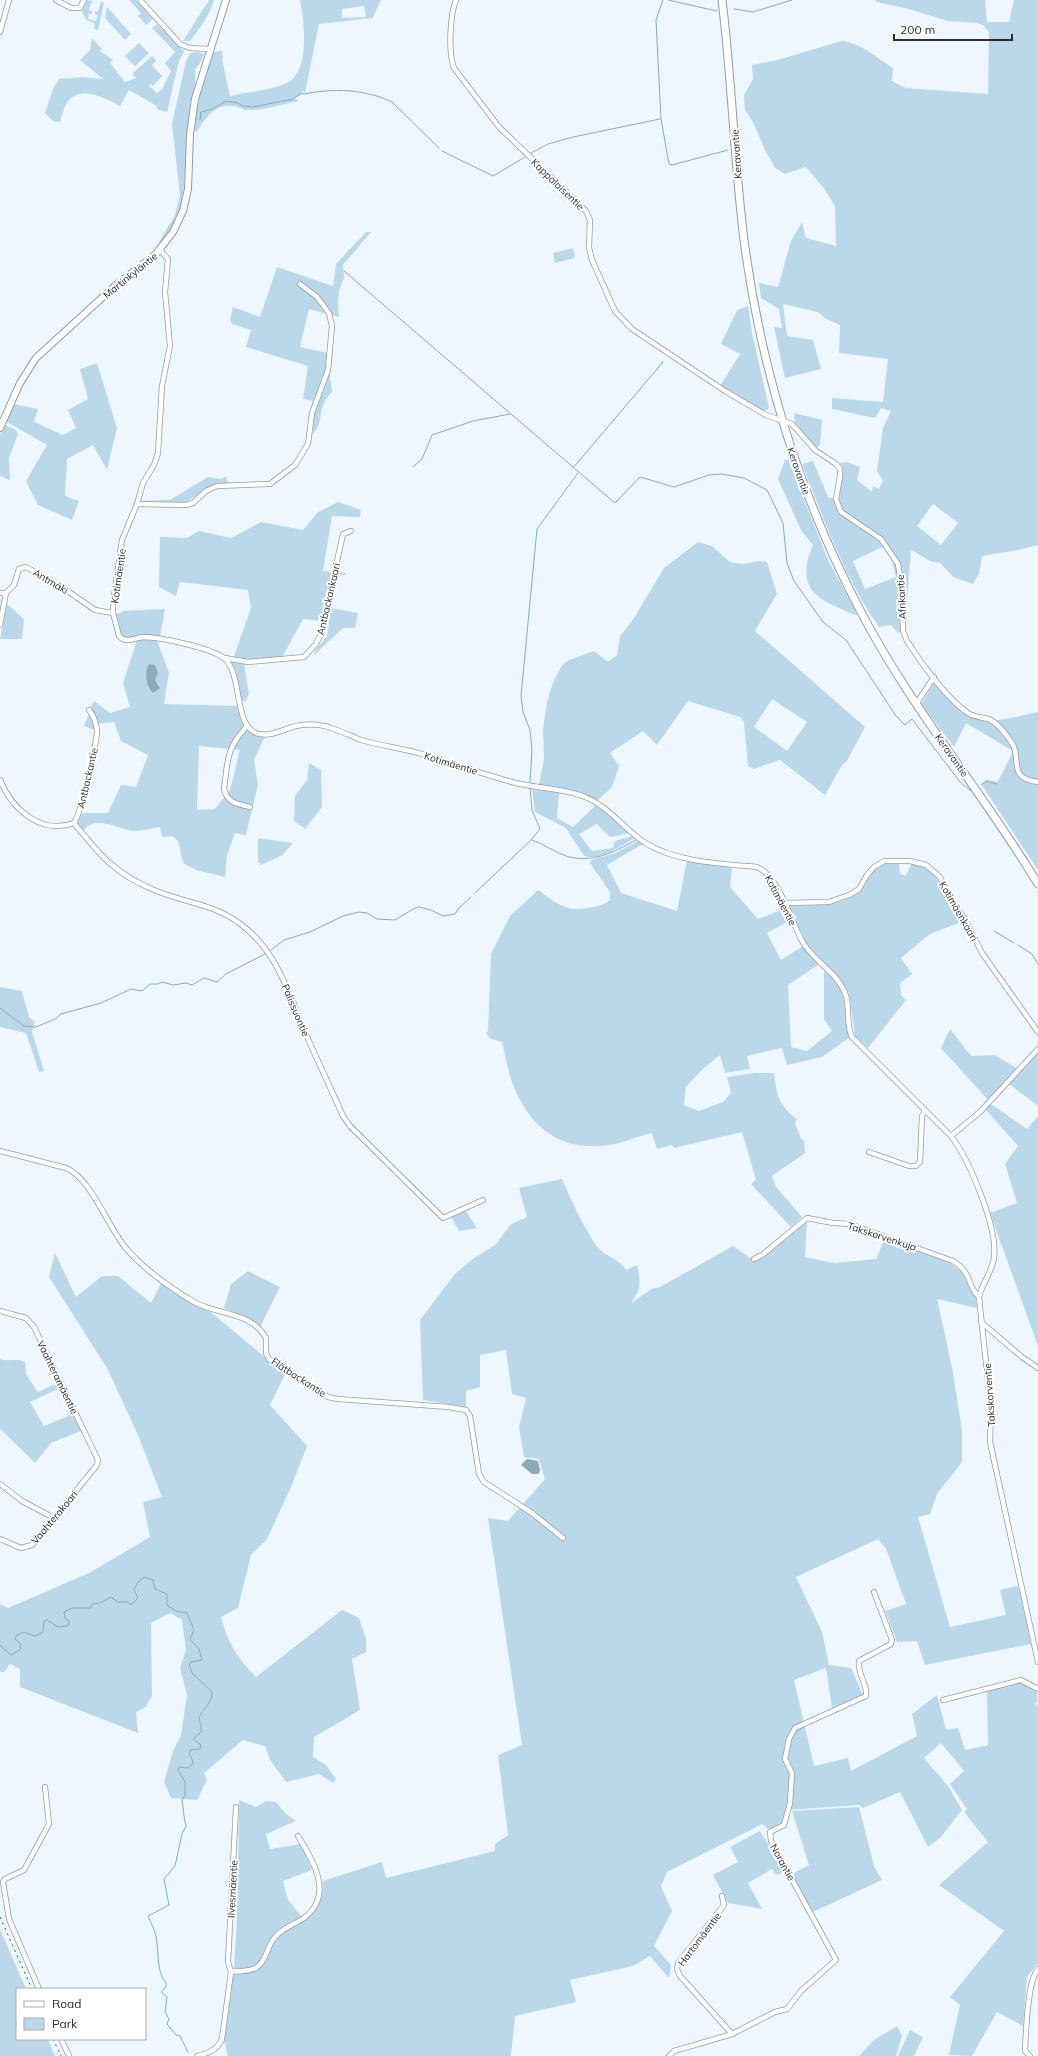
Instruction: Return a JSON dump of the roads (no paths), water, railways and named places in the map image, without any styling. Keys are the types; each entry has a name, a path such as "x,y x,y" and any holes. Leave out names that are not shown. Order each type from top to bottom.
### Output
{"main road":[{"name":"Keravantie","path":"722,0 744,239 756,319 781,419 804,486 834,559 873,635 915,703 985,801 1038,884"}],"street":[{"path":"0,32 9,0"},
{"path":"56,0 75,9 80,8 84,0"},
{"path":"140,0 180,44 190,48 210,49"},
{"name":"Martinkyläntie","path":"0,428 20,383 36,358 116,285 160,250 176,227 186,200 189,180 192,113 210,49 226,0"},
{"name":"Kappalaisentie","path":"456,0 452,12 452,59 454,68 499,127 586,211 590,220 589,248 592,260 620,318 632,329 700,376 766,415 781,419"},
{"name":"Kotimäentie","path":"160,250 168,259 165,292 170,346 162,386 158,453 154,465 143,483 137,504 122,540 113,613 119,636 122,639 128,640 142,637 195,646 223,658"},
{"path":"137,504 186,505 193,502 206,490 216,486 270,484 289,471 300,458 308,444 312,413 328,370 332,326 329,313 317,297 300,284"},
{"name":"Afrikantie","path":"781,419 792,424 815,450 838,466 840,476 836,499 841,512 874,533 894,556 898,564 901,582 904,636 956,704 969,714 990,719 997,726 1015,748 1017,769 1020,776 1027,781 1038,782"},
{"name":"Antbackankaari","path":"223,658 248,662 304,657 316,644 321,634 343,534 351,531"},
{"name":"Antmäki","path":"6,593 14,584 19,569 26,567 62,587 95,610 113,613"},
{"path":"0,593 6,593 0,625"},
{"path":"223,658 230,669 247,726 234,740 229,750 224,789 225,796 230,801 250,807"},
{"path":"915,703 918,702 934,677"},
{"name":"Antbackantie","path":"74,823 80,809 96,741 96,722 89,710"},
{"name":"Kotimäentie","path":"247,726 253,732 260,734 301,725 325,727 363,740 420,753 513,783 579,795 604,806 647,844 687,858 757,867 764,870 784,903 806,947 839,982 846,994 848,1002 848,1026 852,1038 951,1136"},
{"path":"0,780 15,804 30,819 39,824 49,826 74,823"},
{"name":"Palissuontie","path":"74,823 92,848 116,869 155,890 221,912 239,923 261,941 277,965 309,1042 350,1126 443,1218 484,1200"},
{"name":"Kotimäenkaari","path":"784,903 829,902 849,895 859,889 874,867 884,861 910,860 926,865 935,870 942,880 950,898 965,919 982,953 1038,1032"},
{"path":"951,1136 981,1111 1038,1049"},
{"path":"869,1152 909,1166 916,1166 920,1162 922,1116 926,1111"},
{"name":"Takskorventie","path":"951,1136 965,1157 994,1233 994,1258 992,1267 982,1285 979,1297 991,1410 991,1448 1038,1662"},
{"name":"Flätbackantie","path":"0,1152 66,1168 75,1173 98,1205 121,1242 160,1280 194,1302 226,1311 254,1324 266,1338 266,1353 270,1359 328,1397 449,1407 466,1410 470,1416 479,1474 484,1482 532,1512 563,1538"},
{"name":"Takskorvenkuja","path":"754,1259 762,1255 807,1218 833,1223 850,1224 961,1265 967,1272 975,1293 979,1297"},
{"name":"Vaahteramäentie","path":"0,1311 26,1318 34,1327 94,1450 98,1462"},
{"path":"982,1322 1022,1357 1038,1368"},
{"name":"Vaahterakaari","path":"0,1539 21,1548 29,1547 98,1462"},
{"path":"0,1484 22,1502 54,1518"},
{"name":"Norantie","path":"669,2056 674,2051 732,2034 775,2012 787,2009 801,1991 836,1960 771,1841 770,1832 784,1825 790,1803 792,1772 785,1759 788,1739 795,1728 840,1710 866,1696 867,1692 858,1669 859,1661 891,1644 892,1640 874,1592"},
{"path":"943,1700 1021,1680 1038,1688"},
{"path":"40,1988 9,1919 4,1882 5,1879 24,1870 49,1824 45,1787"},
{"name":"Ilvesmäentie","path":"197,2056 213,2051 222,2039 231,1972 228,1962 236,1807"},
{"path":"231,1972 252,1970 259,1967 264,1961 275,1937 303,1918 317,1902 320,1896 320,1882 298,1836"},
{"name":"Hartomäentie","path":"722,1896 724,1905 678,1963 677,1969 680,1976 732,2034"},
{"path":"1030,2056 1025,2052 1028,2013 1032,1980 1038,1969"},
{"path":"61,2040 69,2056"}],"waterway":[{"path":"663,0 656,20 661,119 669,164 672,165 728,150"},
{"path":"668,0 717,11"},
{"path":"734,9 753,12 792,0"},
{"path":"200,120 201,112 212,109 226,101 253,107 293,99 301,93 304,94 338,90 360,92 371,94 392,102 439,148"},
{"path":"531,153 548,144 573,137 660,119"},
{"path":"442,151 493,176 525,157"},
{"path":"344,271 615,503 640,477 674,487 709,475 722,474 744,478 767,490 783,523 787,563 794,581 823,622 846,640 896,716 905,725 912,719 960,782 971,791"},
{"path":"573,468 663,362"},
{"path":"413,467 422,459 432,435 473,421 510,414"},
{"path":"530,782 532,750 530,730 523,712 521,696 537,529 578,473"},
{"path":"981,785 986,781 997,784"},
{"path":"475,893 531,840 540,829 532,810 530,788"},
{"path":"532,840 566,856 585,859 602,856 636,840"},
{"path":"271,950 284,940 310,932 343,916 359,912 367,913 377,919 395,920 419,907 431,910 443,916 455,914 471,897"},
{"path":"994,931 1014,943"},
{"path":"1018,945 1032,954 1038,964"},
{"path":"0,1008 24,1026 36,1027 55,1019 61,1014 101,1003 131,989 142,991 150,984 158,984 162,982 173,985 186,983 192,985 204,978 217,982 226,974 267,953"},
{"path":"0,1645 11,1655 21,1649 20,1643 15,1639 17,1635 24,1632 35,1636 43,1632 44,1621 47,1620 58,1627 68,1626 69,1621 65,1618 64,1612 72,1608 91,1608 92,1604 100,1603 111,1597 118,1602 128,1602 131,1605 138,1598 134,1590 138,1582 144,1577 153,1580 155,1589 167,1594 167,1605 176,1611 187,1613 194,1630 190,1639 199,1649 202,1660 191,1662 189,1664 192,1673 212,1692 212,1696 199,1718 201,1732 193,1739 201,1745 200,1749 190,1750 189,1754 193,1761 192,1765 187,1768 179,1767 178,1770 185,1782 185,1795 182,1800 186,1826 182,1834 175,1866 164,1879 169,1905 148,1916 154,1928 159,1967 166,1983 166,1987 161,1992 167,1997 165,2012 169,2019 167,2024 176,2035 180,2036 188,2052"}],"railway":[{"path":"0,1917 32,1988"},
{"path":"53,2040 61,2056"}]}
